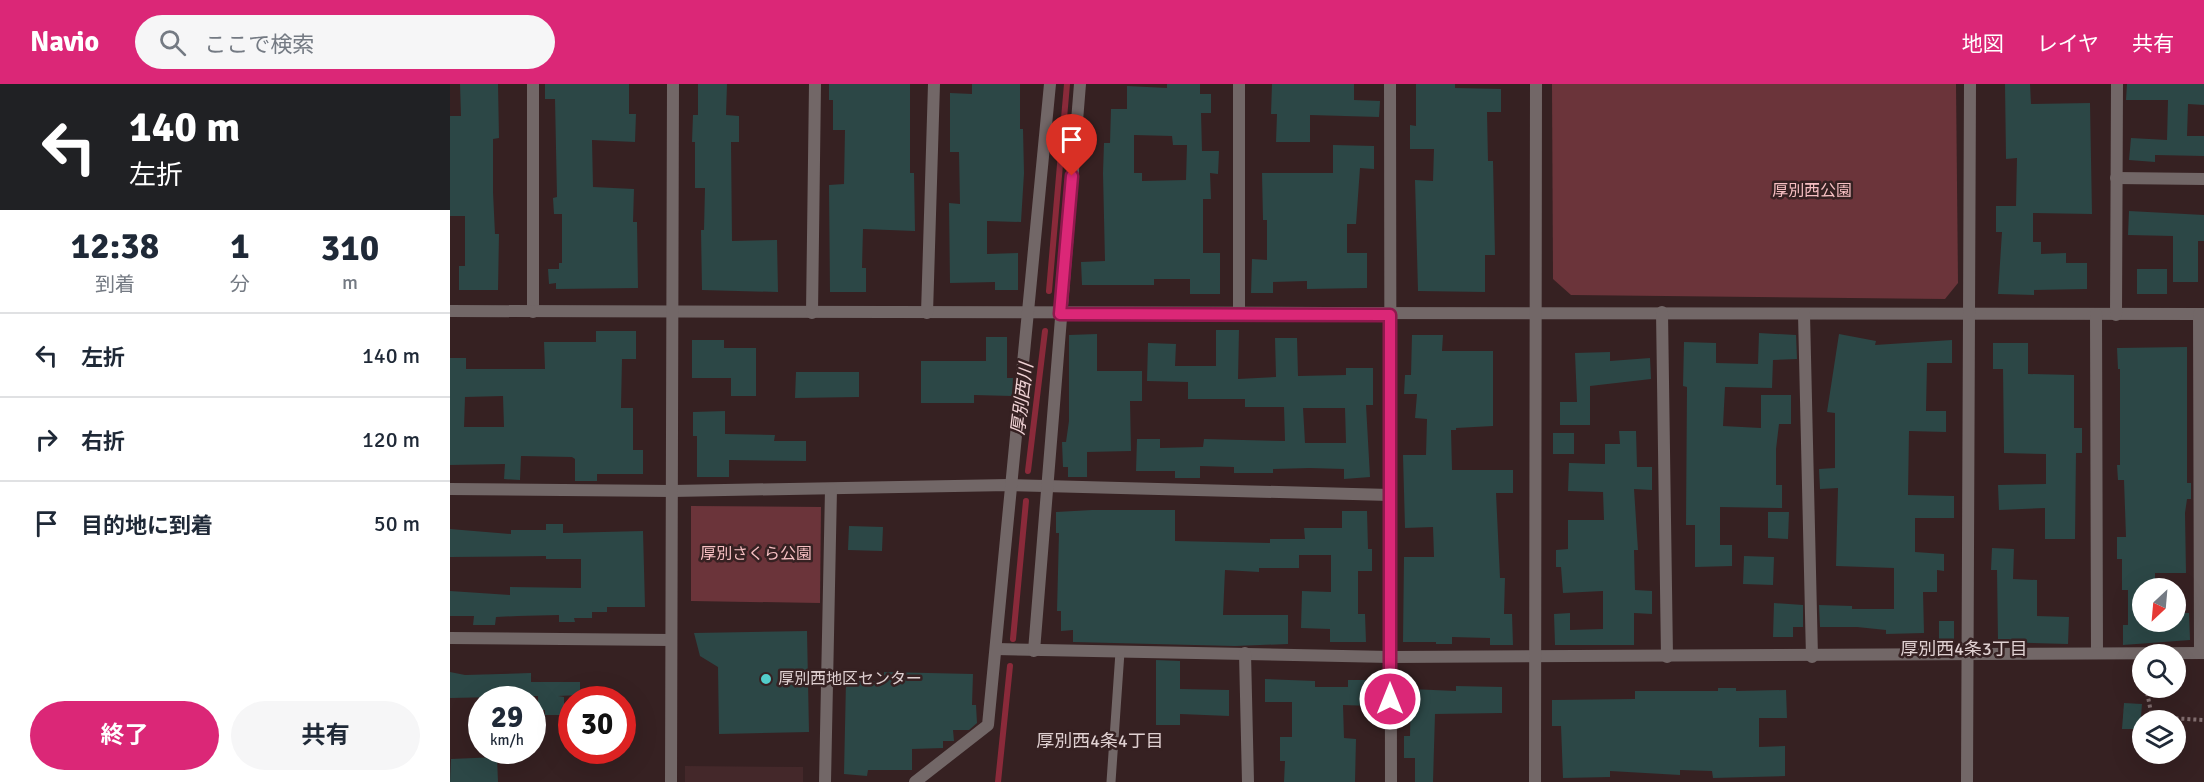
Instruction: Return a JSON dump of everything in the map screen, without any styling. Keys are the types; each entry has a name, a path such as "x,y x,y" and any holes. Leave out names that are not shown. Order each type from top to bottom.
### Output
{"street":[{"path":"533,84 533,312"},
{"path":"671,782 673,84"},
{"path":"812,313 815,84"},
{"path":"927,313 934,84"},
{"path":"915,782 988,724 1050,84"},
{"path":"1034,651 1080,84"},
{"path":"1239,84 1239,315"},
{"path":"1390,84 1391,782"},
{"path":"1535,782 1536,84"},
{"path":"1967,782 1970,84"},
{"path":"2116,315 2117,84"},
{"path":"2116,178 2204,179"},
{"path":"450,311 1239,315 1536,315 1662,312 2202,314 2202,653 1812,657 1390,657 996,649"},
{"path":"1662,312 1667,657"},
{"path":"1804,314 1812,657"},
{"path":"2096,314 2097,653"},
{"path":"450,489 672,491 1010,485 1390,495"},
{"path":"825,782 831,489"},
{"path":"450,638 671,640"},
{"path":"1245,653 1248,782"}],"lane":[{"path":"1111,782 1120,652"}],"path":[{"path":"2148,698 2152,717 2204,720"}],"shaded area":[{"path":"685,766 803,767 803,782 685,782"}],"green space":[{"name":"厚別西公園","path":"1552,84 1956,84 1958,283 1945,299 1571,295 1553,279"},
{"name":"厚別さくら公園","path":"691,506 821,507 820,603 691,601"}],"building":[{"path":"460,84 498,84 499,138 493,139 493,192 495,234 499,234 498,290 459,290 459,266 465,266 465,216 450,216 450,116 461,116"},
{"path":"545,84 629,84 629,114 636,114 635,142 592,140 593,187 634,189 633,222 637,222 638,288 556,289 556,283 549,284 548,269 559,269 559,263 562,263 562,214 554,214 553,198 557,197 555,99 545,99"},
{"path":"698,84 727,84 726,115 739,116 739,142 731,142 732,241 777,240 778,292 702,290 701,230 704,230 705,188 695,188 695,142 692,142 693,115 698,115"},
{"path":"829,84 910,84 910,173 914,173 915,231 863,229 862,268 866,268 866,292 830,292 829,185 844,184 845,130 833,130 833,100 829,100"},
{"path":"972,84 1020,84 1020,129 1023,129 1024,173 1021,222 987,221 987,254 1018,253 1018,290 995,290 995,282 950,283 949,203 960,204 959,152 950,152 950,93 972,94"},
{"path":"1167,84 1200,84 1200,94 1211,94 1211,113 1201,113 1202,151 1219,151 1218,174 1210,173 1211,199 1203,199 1203,253 1220,253 1220,294 1190,294 1190,279 1154,279 1154,285 1082,285 1081,262 1105,261 1104,143 1110,143 1111,109 1127,109 1127,86 1167,88","holes":["1134,135 1172,136 1173,145 1187,145 1186,180 1142,181 1142,173 1134,173"]},
{"path":"1272,84 1354,84 1354,100 1380,101 1379,117 1310,115 1310,142 1276,142 1277,114 1271,114"},
{"path":"1416,84 1455,84 1455,88 1501,89 1501,112 1487,112 1488,161 1493,161 1495,255 1485,255 1485,292 1418,291 1415,180 1433,181 1434,149 1410,149 1410,125 1416,126"},
{"path":"2005,84 2030,84 2031,104 2090,103 2092,214 2033,213 2033,242 2041,242 2041,254 2066,253 2066,263 2087,263 2087,289 2034,290 2034,295 1998,294 2002,232 1996,232 1996,206 2016,206 2017,158 2006,159"},
{"path":"2127,84 2204,84 2204,105 2188,104 2187,136 2204,136 2204,156 2155,155 2155,162 2129,160 2131,138 2167,140 2168,100 2126,100"},
{"path":"1333,145 1374,146 1374,169 1360,168 1356,224 1347,224 1347,253 1367,253 1367,288 1307,289 1307,281 1273,282 1273,293 1251,293 1252,259 1267,260 1267,220 1263,220 1262,173 1333,173"},
{"path":"2129,211 2204,215 2204,241 2198,241 2198,282 2173,282 2173,236 2128,235"},
{"path":"2137,269 2167,269 2167,294 2137,294"},
{"path":"1216,330 1239,330 1238,379 1276,377 1275,338 1297,338 1298,376 1346,375 1346,368 1373,368 1373,405 1366,405 1370,477 1344,479 1344,469 1310,468 1273,469 1273,473 1234,473 1234,467 1200,466 1200,478 1175,478 1175,471 1136,471 1137,439 1160,439 1160,448 1203,447 1204,439 1285,441 1284,407 1245,407 1245,399 1188,399 1188,382 1147,381 1148,343 1176,344 1175,366 1216,366","holes":["1303,408 1345,408 1346,443 1305,443"]},
{"path":"596,331 636,331 636,359 622,359 621,408 633,408 633,450 643,450 643,474 597,474 597,481 575,481 575,459 572,457 521,456 520,480 504,479 505,464 450,465 450,358 466,358 466,369 545,369 544,342 596,342","holes":["503,396 504,427 464,427 465,397"]},
{"path":"1759,333 1796,335 1797,359 1773,360 1772,388 1725,387 1723,426 1761,428 1761,395 1791,395 1791,424 1779,424 1776,449 1776,485 1782,485 1782,508 1720,507 1720,545 1732,545 1732,566 1695,567 1695,525 1686,525 1687,387 1683,386 1684,342 1716,343 1716,363 1758,364"},
{"path":"1097,334 1097,371 1142,371 1142,401 1130,401 1131,451 1087,452 1087,477 1068,477 1068,467 1063,467 1062,442 1066,442 1069,421 1069,335"},
{"path":"1839,334 1876,341 1875,345 1952,340 1952,363 1927,363 1926,411 1946,411 1946,432 1909,431 1908,495 1954,496 1954,518 1915,518 1915,552 1944,554 1944,571 1937,570 1937,592 1923,592 1924,633 1886,634 1886,630 1820,627 1819,605 1852,606 1852,609 1894,609 1894,568 1836,566 1838,488 1820,489 1819,469 1835,468 1835,413 1827,412"},
{"path":"1412,335 1443,335 1442,351 1493,351 1493,426 1451,430 1452,470 1513,470 1513,493 1496,493 1500,578 1505,578 1504,614 1512,614 1513,645 1490,645 1490,638 1452,637 1452,644 1403,642 1404,557 1434,557 1433,527 1405,528 1403,455 1426,455 1427,419 1415,418 1417,394 1404,394 1405,375 1411,375"},
{"path":"986,337 1007,337 1007,378 1013,378 1012,396 974,395 974,403 921,403 921,361 986,361"},
{"path":"692,340 724,340 724,348 756,348 756,396 731,396 731,378 692,378"},
{"path":"1993,343 2028,343 2028,374 2074,375 2074,428 2082,428 2082,453 2076,453 2075,539 2045,539 2045,508 1999,510 1998,485 2046,484 2046,454 2004,453 2003,369 1993,369"},
{"path":"2187,347 2187,483 2191,483 2191,499 2187,499 2185,513 2186,573 2155,573 2155,578 2132,578 2132,632 2186,632 2186,613 2189,613 2190,640 2123,645 2123,625 2128,625 2128,590 2122,590 2122,559 2117,559 2117,537 2126,537 2124,480 2118,480 2117,465 2120,465 2120,369 2118,369 2117,348"},
{"path":"1610,352 1610,361 1650,358 1651,379 1590,386 1590,425 1560,425 1560,402 1577,402 1575,353"},
{"path":"796,372 859,372 859,397 795,398"},
{"path":"725,411 725,434 775,435 774,441 806,441 806,461 729,460 729,477 697,477 697,436 693,436 693,412"},
{"path":"1619,431 1636,431 1637,467 1652,467 1652,490 1634,489 1638,550 1634,550 1635,590 1652,591 1652,614 1634,613 1634,645 1555,645 1554,614 1570,613 1570,630 1603,629 1603,591 1563,593 1561,567 1556,567 1556,550 1568,549 1568,520 1604,520 1603,492 1568,491 1569,463 1605,464 1605,444 1620,444"},
{"path":"1553,433 1574,433 1574,454 1553,454"},
{"path":"1175,510 1175,541 1270,543 1270,539 1305,539 1304,528 1342,528 1342,511 1367,511 1368,549 1372,549 1372,571 1358,571 1358,614 1365,614 1366,642 1330,642 1330,629 1301,628 1302,591 1331,592 1331,555 1299,555 1299,568 1259,568 1259,572 1225,570 1223,615 1288,615 1288,644 1235,646 1073,642 1073,630 1061,631 1061,611 1057,611 1059,533 1056,533 1056,512"},
{"path":"1768,512 1789,512 1788,539 1768,538"},
{"path":"546,524 563,524 563,533 643,531 645,607 607,607 607,612 592,612 592,618 574,618 575,622 559,622 559,615 518,616 496,617 495,625 473,625 474,616 450,616 450,591 510,595 510,587 581,588 581,559 546,559 546,556 450,557 450,529 511,534 511,530 546,530"},
{"path":"849,526 883,527 882,551 848,550"},
{"path":"1992,548 2014,549 2013,579 2037,580 2037,616 2069,617 2068,644 1998,642 1997,570 1991,570"},
{"path":"1744,556 1774,557 1773,585 1743,584"},
{"path":"1774,603 1803,605 1803,627 1793,627 1793,637 1773,637"},
{"path":"1939,621 1954,621 1954,644 1939,644"},
{"name":"厚別西地区センター","path":"807,631 809,732 719,734 718,667 700,656 694,633"},
{"path":"1156,660 1180,661 1180,689 1229,690 1229,716 1180,714 1180,725 1156,725"},
{"path":"450,672 465,675 531,673 531,682 580,682 580,686 558,686 558,715 546,715 546,686 468,686 468,698 450,698"},
{"path":"884,672 973,674 972,705 976,705 977,723 969,730 953,730 954,741 943,741 943,748 912,749 912,770 868,770 867,776 844,774 846,681 884,681"},
{"path":"1265,679 1315,681 1315,687 1348,687 1348,680 1373,680 1372,706 1343,705 1344,738 1356,739 1355,782 1284,782 1285,761 1280,761 1280,737 1292,737 1292,702 1265,702"},
{"path":"1456,686 1502,687 1502,713 1435,714 1433,782 1415,782 1415,758 1404,758 1404,736 1410,736 1411,689 1456,691"},
{"path":"1718,688 1736,688 1736,691 1786,690 1787,718 1759,718 1759,747 1785,746 1785,776 1713,778 1712,771 1680,770 1680,775 1610,771 1610,777 1563,778 1561,726 1552,726 1552,700 1635,699 1635,691 1718,691"},
{"path":"2124,703 2142,704 2142,710 2132,710 2132,729 2122,729"},
{"path":"468,758 468,764 497,764 498,782 450,782 451,759"}],"waterway":[{"name":"厚別西川","path":"1049,291 1067,84"},
{"name":"厚別西川","path":"1028,471 1045,331"},
{"name":"厚別西川","path":"1013,639 1026,501"},
{"name":"厚別西川","path":"998,782 1010,666"}],"place":[{"name":"厚別西地区センター","path":"766,679"}],"district":[{"name":"厚別西4条3丁目","path":"1964,649"},
{"name":"厚別西4条4丁目","path":"1100,741"}],"route":[{"path":"1072,176 1060,314 1390,315 1390,699"}]}
